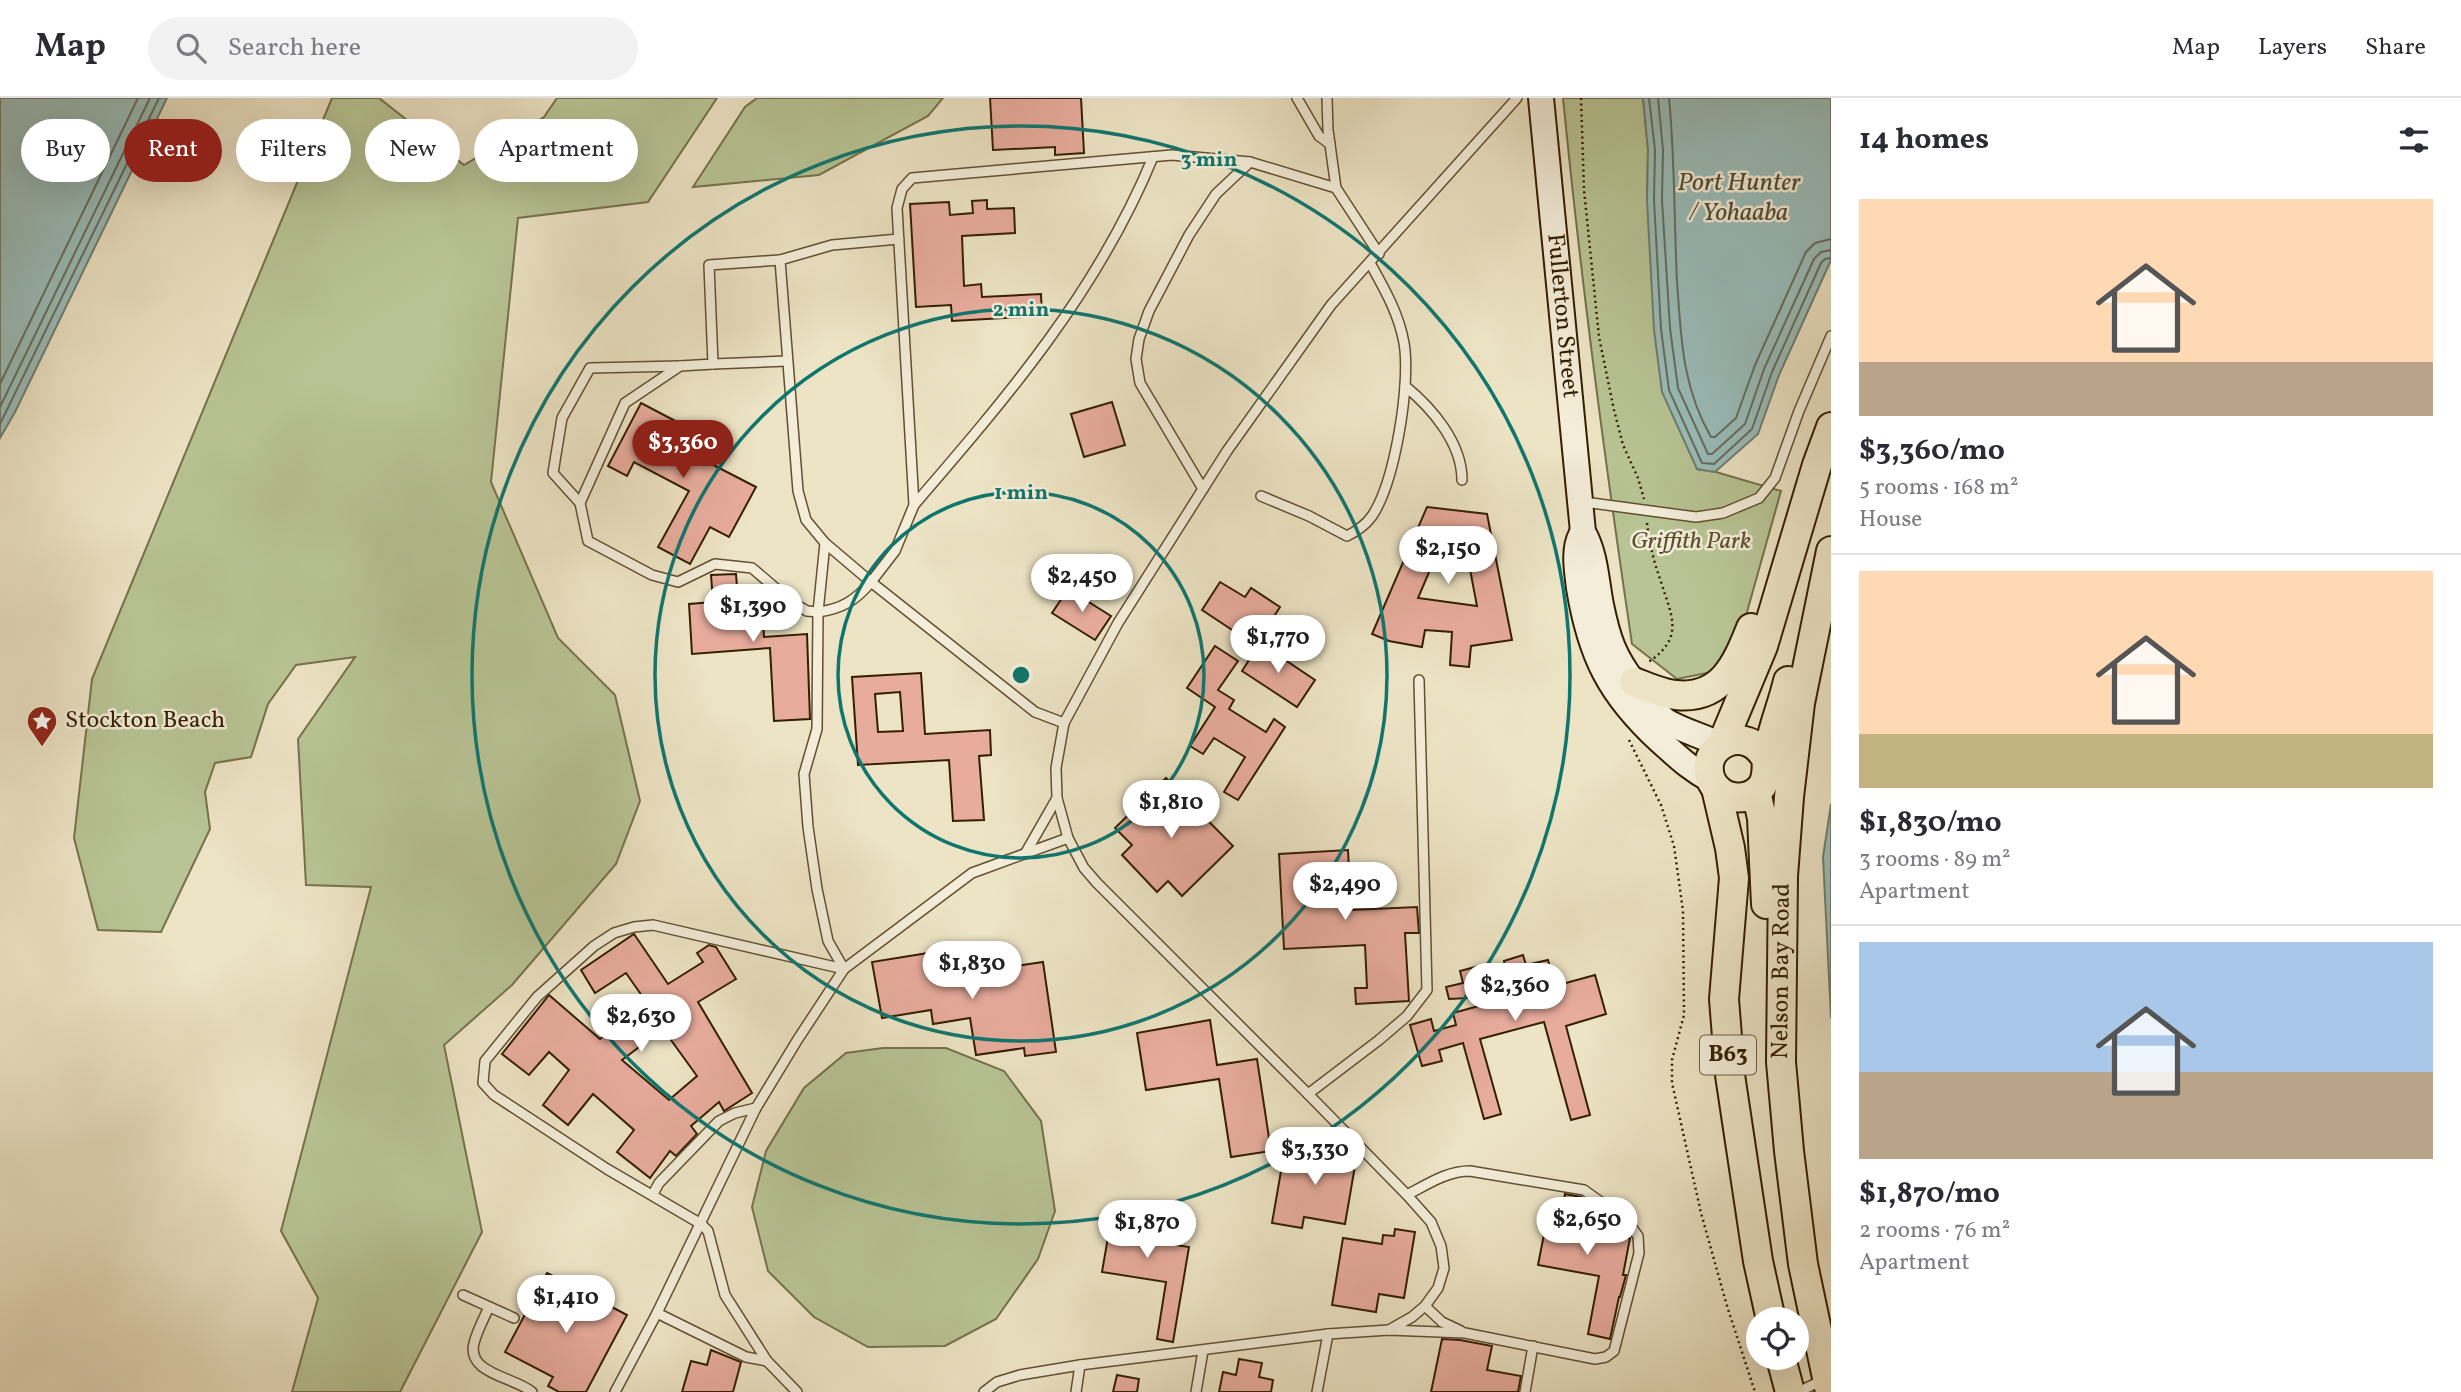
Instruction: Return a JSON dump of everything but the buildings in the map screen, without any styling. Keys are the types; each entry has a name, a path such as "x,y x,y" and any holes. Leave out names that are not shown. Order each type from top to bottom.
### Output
{"main road":[{"name":"Fullerton Street","path":"1541,98 1583,532 1592,548 1607,633 1627,676 1638,674 1650,707 1664,719 1722,745"},
{"name":"B63","path":"1714,784 1710,761 1722,745 1763,646 1817,465 1831,427"},
{"path":"1638,674 1675,695 1691,695 1708,690 1726,678 1740,657 1792,517 1817,465"},
{"path":"1714,784 1725,795 1746,797 1756,792 1766,778 1767,761 1816,565 1831,530"},
{"name":"Fullerton Street","path":"1583,532 1577,543 1578,580 1589,640 1602,669 1633,715 1691,770 1714,784"},
{"name":"Nelson Bay Road","path":"1828,1385 1803,1264 1781,1062 1783,876 1789,797 1800,703 1831,551"},
{"path":"1722,745 1740,739 1749,741 1757,746 1767,761"},
{"name":"Nelson Bay Road","path":"1714,784 1730,848 1734,878 1724,999 1729,1063 1758,1261 1768,1307"},
{"path":"1756,792 1762,818 1774,1027 1781,1062"},
{"path":"1784,1370 1790,1392"}],"lane":[{"path":"1297,98 1319,136 1330,144"},
{"path":"1327,98 1336,188 1379,254"},
{"path":"1389,1330 1425,1306 1438,1288 1444,1268 1441,1246 1431,1222 1084,868 1068,838 1057,798 1056,768 1064,723 1118,623 1227,451 1331,305 1517,98"},
{"path":"914,505 897,208 902,189 912,178 1172,155 1250,162 1336,188"},
{"path":"787,361 590,368 562,418 553,473 580,503 588,541 652,575 678,582 715,564 752,568 793,603 807,611 838,609 852,601 895,551 914,505 1005,400 1074,306 1135,201 1153,157"},
{"path":"1203,489 1140,383 1136,359 1139,339 1149,311 1189,235 1216,194 1250,162"},
{"path":"713,364 709,265 780,260 832,245 899,239"},
{"path":"780,260 798,491 806,520 825,543 871,582 1035,712 1064,723"},
{"path":"1261,496 1310,516 1347,536 1362,528 1372,515 1389,478 1405,386 1404,343 1391,303 1370,263"},
{"path":"1580,501 1696,517 1712,516 1743,507 1759,498 1769,489 1775,478 1799,411 1831,336"},
{"path":"580,503 625,403 680,366"},
{"path":"1405,386 1419,398 1450,436 1462,465 1462,480"},
{"path":"825,543 818,612 817,729 804,774 817,889 828,941 844,969"},
{"path":"1308,1094 1407,1016 1427,990 1419,680"},
{"path":"1025,854 1057,798"},
{"path":"615,1392 657,1313 757,1108 797,1039 844,969 972,873 1068,838"},
{"path":"797,1392 787,1387 725,1295 708,1231 701,1224 607,1169 494,1095 483,1083 485,1061 537,997 594,946 614,933 653,925 844,969"},
{"path":"653,1194 659,1183 719,1121 735,1112 757,1108"},
{"path":"984,1392 997,1382 1020,1375 1080,1365 1328,1334 1389,1330 1465,1334 1595,1359 1606,1357 1614,1351 1639,1253 1638,1236 1627,1221 1584,1190 1470,1171 1457,1171 1442,1176 1407,1195"},
{"path":"463,1295 514,1318"},
{"path":"1425,1306 1442,1322 1465,1334"},
{"path":"489,1307 473,1344 474,1357 481,1367 532,1392"},
{"path":"657,1313 746,1357 768,1361"},
{"path":"1317,1392 1328,1334"},
{"path":"1524,1392 1533,1346"},
{"path":"1196,1392 1203,1350"},
{"path":"1076,1392 1080,1365"},
{"path":"1798,1392 1828,1385"}],"path":[{"path":"1581,98 1584,190 1599,337 1614,410 1623,445 1638,478 1650,547 1670,607 1673,628 1665,649 1638,674"},
{"path":"1629,740 1661,805 1674,846 1683,911 1684,1016 1672,1060 1672,1083 1705,1226 1755,1392"}],"green space":[{"path":"332,98 379,98 406,119 365,119 365,182 460,182 460,162 464,165 474,159 474,182 638,182 638,119 541,119 557,98 717,98 648,202 518,218 491,482 558,638 615,695 640,801 616,864 512,985 444,1045 482,1232 400,1392 292,1392 318,1298 281,1231 371,887 306,885 298,739 355,657 296,665 268,704 251,757 215,763 205,792 210,829 161,932 98,930 74,838 92,679 297,182 351,182 351,119 323,119"},
{"path":"757,98 943,98 928,116 819,175 693,187 745,107"},
{"name":"Griffith Park","path":"1563,98 1643,98 1648,150 1647,200 1697,469 1781,491 1738,644 1712,672 1677,679 1632,644 1594,371"},
{"path":"883,1048 946,1048 1004,1071 1041,1121 1055,1211 1038,1259 996,1319 945,1346 868,1347 814,1317 768,1271 752,1207 766,1151 804,1088 846,1053"}],"water":[{"path":"0,98 167,98 157,119 124,119 124,182 126,182 0,438"},
{"name":"Port Hunter / Yohaaba","path":"1643,98 1831,98 1831,260 1779,375 1758,434 1715,472 1697,469 1662,392 1654,330 1647,200 1648,150"},
{"path":"1831,804 1831,1018 1823,857"}],"place":[{"name":"Stockton Beach","path":"42,748"}]}
